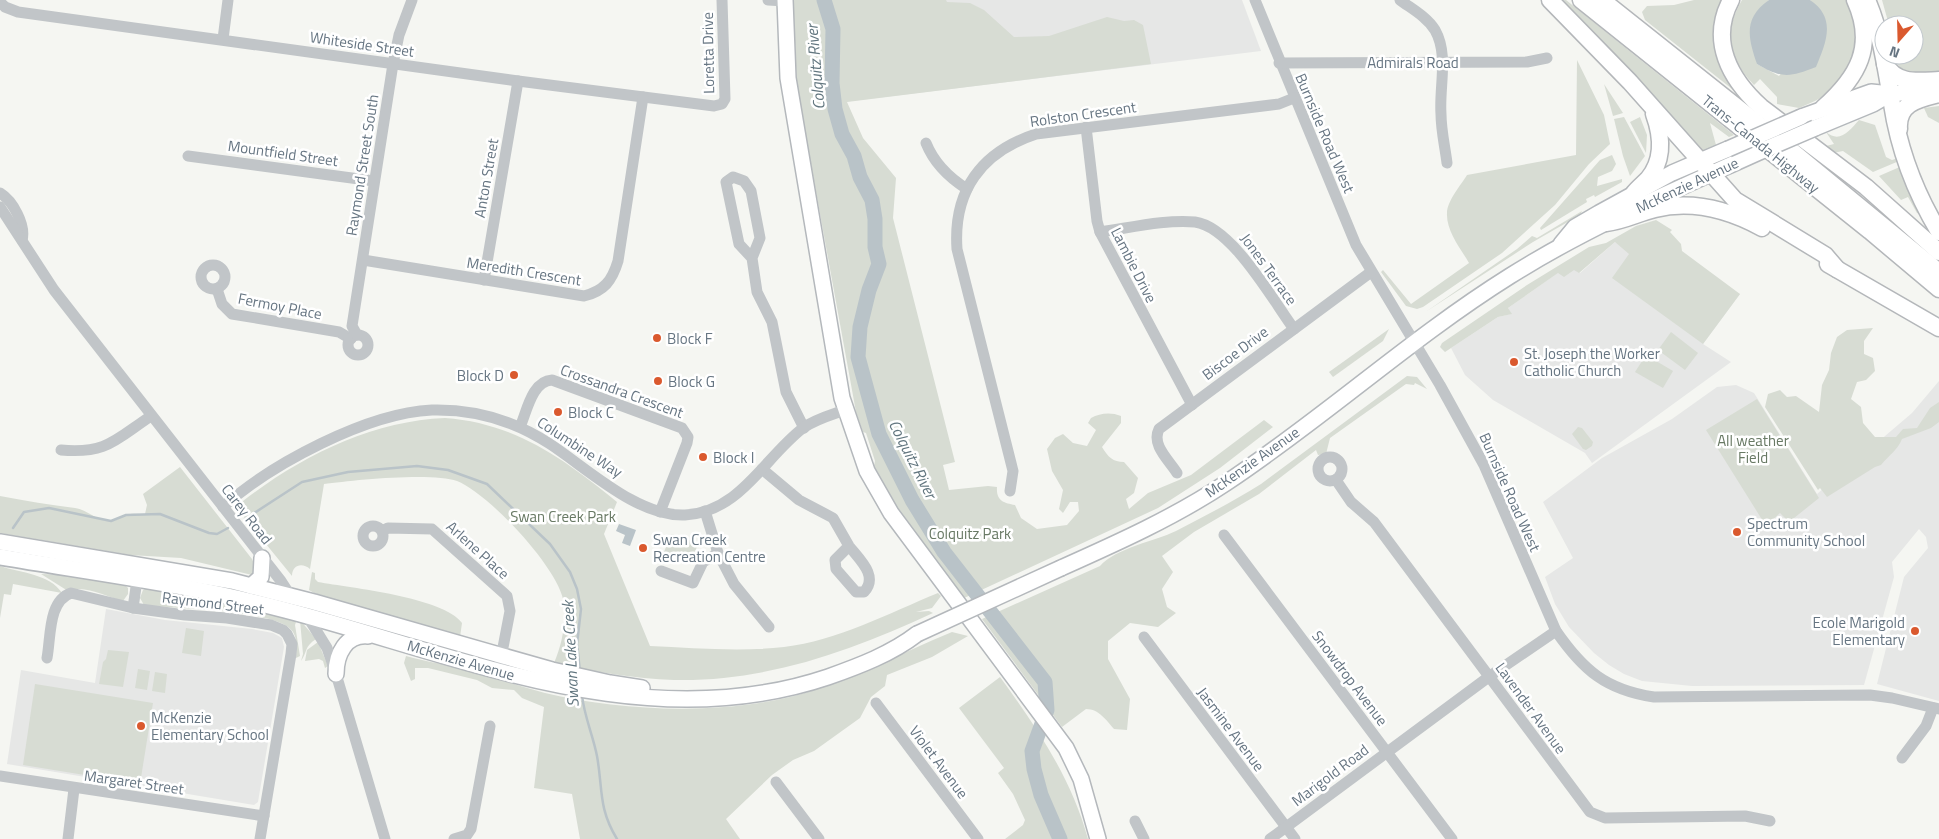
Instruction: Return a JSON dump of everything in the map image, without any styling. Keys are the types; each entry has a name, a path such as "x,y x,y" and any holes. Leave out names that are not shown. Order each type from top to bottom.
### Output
{"highway":[{"path":"1550,0 1652,107 1699,162 1735,200 1825,256 1837,269"},
{"name":"Trans-Canada Highway","path":"1581,0 1870,230 1939,289"},
{"name":"Trans-Canada Highway","path":"1602,0 1816,170 1939,272"},
{"path":"1732,0 1722,30 1723,53 1726,63 1744,92 1761,108 1882,201 1939,252"},
{"path":"1823,108 1848,83 1861,59 1865,37 1855,0"},
{"path":"1867,0 1874,25"},
{"path":"1885,65 1900,143 1921,202 1939,232"},
{"path":"1886,65 1893,75 1906,80 1939,80"},
{"path":"1900,143 1900,115 1904,108 1915,100 1939,94"},
{"path":"1634,193 1648,179 1661,148 1659,128 1652,107"},
{"path":"1606,223 1623,221 1668,207 1713,208 1744,219 1837,269 1939,328"}],"main road":[{"path":"785,1 786,56 792,111 845,410 867,470 891,513 1040,710 1066,748 1081,779 1098,839"},
{"path":"1823,108 1871,92 1891,94 1939,88"},
{"name":"McKenzie Avenue","path":"0,557 228,595 315,622 595,686 681,699 736,697 816,681 899,648 917,634 1157,523 1227,483 1413,343 1509,276 1560,245 1742,160 1873,104 1891,94"},
{"name":"McKenzie Avenue","path":"1560,245 1575,227 1634,193 1699,162 1823,108"},
{"name":"McKenzie Avenue","path":"0,542 212,577 251,586 359,615 500,664"},
{"path":"251,586 261,577 262,558"},
{"path":"336,674 339,653 350,640 359,635 378,636"}],"street":[{"path":"224,39 228,0"},
{"name":"Raymond Street South","path":"354,337 352,326 393,64 399,35 412,0"},
{"name":"Loretta Drive","path":"722,0 725,99 722,104"},
{"path":"768,0 785,1"},
{"name":"Burnside Road West","path":"1254,0 1344,219 1371,272 1440,386 1484,465 1556,631 1569,650 1589,671 1609,685 1638,694 1672,697 1870,695 1936,708"},
{"path":"1400,0 1425,18 1434,29 1440,42 1442,61 1441,112 1447,163"},
{"name":"Whiteside Street","path":"0,2 5,7 18,12 518,81 714,106 722,104"},
{"name":"Admirals Road","path":"1279,63 1527,62 1547,58"},
{"name":"Anton Street","path":"484,280 518,81"},
{"name":"Meredith Crescent","path":"363,260 584,296 601,290 609,282 618,261 643,97"},
{"name":"Rolston Crescent","path":"1010,491 1013,471 957,249 957,221 966,189 983,165 1005,146 1036,134 1279,104 1294,98"},
{"name":"Lambie Drive","path":"1086,127 1097,221 1100,232 1192,404"},
{"path":"926,143 932,159 953,181 966,189"},
{"name":"Mountfield Street","path":"188,156 374,181"},
{"path":"752,258 738,244 726,182 733,177 744,181 751,191 760,238 752,258 757,292 772,322 782,378 804,428"},
{"name":"Carey Road","path":"0,193 11,203 24,231 22,240"},
{"name":"Carey Road","path":"0,208 54,290 290,596 315,622 336,674 385,839"},
{"name":"Jones Terrace","path":"1100,232 1184,221 1208,225 1230,241 1294,328"},
{"path":"0,224 22,240"},
{"name":"Biscoe Drive","path":"1177,472 1157,443 1156,436 1159,430 1371,272"},
{"name":"Fermoy Place","path":"217,289 222,304 232,314 339,332 354,337"},
{"name":"Crossandra Crescent","path":"520,427 536,388 543,381 552,380 682,428 688,437 687,443 660,512"},
{"name":"Columbine Way","path":"223,507 261,478 298,456 336,438 409,413 459,411 482,415 520,427 639,504 660,512 683,515 704,512 734,497 804,428 821,418 845,410"},
{"path":"61,450 96,450 106,447 151,416"},
{"path":"762,469 798,500 833,518 849,546"},
{"name":"Lavender Avenue","path":"1336,480 1351,502 1374,522 1590,812 1598,817 1616,819 1745,816 1770,822"},
{"path":"704,512 718,553 734,584 769,627"},
{"name":"Arlene Place","path":"382,532 388,528 432,529 507,596 510,611 500,664"},
{"name":"Snowdrop Avenue","path":"1224,535 1452,839"},
{"path":"661,571 693,583 703,562 718,553"},
{"path":"133,608 137,580"},
{"name":"Raymond Street","path":"47,658 55,608 64,596 80,594 133,608 184,615 227,618 271,625 283,630 292,644 291,654 264,816"},
{"path":"315,622 329,614 345,617 359,615"},
{"name":"Marigold Road","path":"1270,839 1490,676 1556,631"},
{"name":"Jasmine Avenue","path":"1144,637 1295,839"},
{"name":"Violet Avenue","path":"876,703 978,839"},
{"path":"1902,758 1926,726 1936,708"},
{"path":"454,839 467,835 472,824 490,726"},
{"name":"Margaret Street","path":"0,776 74,789 264,816"},
{"path":"776,782 819,839"},
{"path":"68,839 74,789"},
{"path":"260,839 264,816"},
{"path":"1135,821 1144,839"}],"shaded area":[{"path":"823,0 1242,0 1261,51 827,104"},
{"path":"1769,0 1810,0 1824,15 1827,31 1826,40 1816,67 1786,75 1773,72 1757,64 1751,46 1751,21 1761,7"},
{"path":"1615,242 1740,294 1703,344 1731,362 1592,463 1585,453 1493,400 1465,375 1451,348 1498,317 1511,314 1508,308 1569,265 1580,273"},
{"name":"Spectrum Community School","path":"1939,381 1939,701 1877,684 1904,577 1928,548 1926,537 1919,529 1892,562 1894,577 1864,685 1692,686 1642,681 1624,674 1609,665 1594,653 1569,627 1555,604 1545,577 1573,558 1543,502 1602,458 1672,419 1717,387 1736,385 1754,393 1817,494 1912,413"},
{"path":"619,524 636,530 630,546 622,543 625,535 616,531"},
{"name":"McKenzie Elementary School","path":"106,609 165,620 252,629 273,633 282,638 284,647 258,802 254,805 7,764 21,670 95,683"}],"green space":[{"name":"Colquitz Park","path":"793,0 946,0 947,2 970,3 984,10 1014,37 1049,36 1107,17 1124,21 1134,20 1143,25 1151,64 847,102 863,138 896,178 893,218 955,462 943,465 949,490 988,486 997,487 999,498 1004,502 1015,505 1021,518 1037,529 1067,525 1079,511 1078,502 1070,502 1063,513 1059,509 1063,490 1052,471 1047,449 1055,438 1063,434 1073,443 1087,446 1096,430 1088,423 1094,416 1109,414 1121,416 1121,423 1102,447 1111,458 1124,462 1138,478 1134,493 1126,499 1129,509 1148,493 1191,475 1264,420 1273,427 1220,468 1158,508 962,599 893,501 874,466 875,461 866,433 863,432 856,412 797,87"},
{"path":"1557,0 1566,0 1734,135 1729,137 1710,123 1716,145 1702,151"},
{"path":"1694,0 1722,0 1717,41 1718,51 1725,71 1741,96 1645,20 1642,12 1647,6 1674,5"},
{"path":"1742,0 1769,0 1754,16 1757,64 1779,76 1825,18 1810,0 1848,0 1860,26 1853,67 1829,93 1815,101 1799,108 1777,104 1777,97 1760,79 1754,85 1745,75 1734,55 1731,44 1732,23"},
{"path":"1882,0 1939,0 1939,72 1911,72 1899,65 1924,65 1924,15 1886,15"},
{"path":"1577,60 1604,115 1610,144 1589,164 1555,205 1502,253 1423,307 1417,309 1406,306 1381,272 1383,270 1411,304 1469,263 1451,233 1447,220 1448,208 1452,198 1467,175 1576,155"},
{"path":"1604,84 1623,113 1613,116"},
{"path":"1939,106 1939,123 1928,117 1924,108"},
{"path":"1624,117 1645,156 1630,176 1614,119"},
{"path":"1640,117 1647,135 1646,153 1630,122"},
{"path":"1859,120 1875,125 1886,157 1892,160 1898,158 1899,161 1873,172 1843,151 1833,153 1821,144 1826,146 1834,144 1826,132 1836,137 1840,136"},
{"path":"1612,155 1616,164 1612,171 1598,177 1597,186 1622,179 1622,182 1595,197 1594,195 1586,199 1587,202 1541,230 1540,228 1600,160"},
{"path":"1902,166 1922,215 1917,213 1908,197 1901,200 1879,176"},
{"path":"1582,211 1580,215 1533,242 1427,311 1517,249 1532,236 1537,238"},
{"path":"1656,220 1672,230 1670,232 1681,244 1682,251 1740,294 1703,344 1612,278 1629,254 1615,242 1579,273 1574,270 1564,277 1558,273 1508,308 1512,314 1498,317 1445,352 1440,347 1442,343 1527,285 1589,247 1606,243 1636,226"},
{"path":"1873,328 1864,341 1864,354 1873,358 1875,371 1866,380 1857,382 1851,399 1861,407 1863,423 1875,437 1896,437 1903,429 1917,428 1930,408 1939,402 1939,422 1931,428 1902,439 1881,465 1827,497 1820,488 1818,490 1765,407 1768,394 1780,390 1787,397 1796,396 1819,412 1822,385 1829,370 1831,353 1837,337 1847,330"},
{"path":"1389,329 1383,341 1333,377 1329,372"},
{"path":"1671,332 1698,353 1685,370 1658,350"},
{"path":"1646,355 1673,371 1663,388 1635,372"},
{"path":"1407,376 1417,377 1427,389 1415,383 1414,385 1406,384 1330,438 1326,454 1318,455 1316,450 1259,494 1194,532 1162,556 1173,572 1162,589 1167,607 1176,613 1158,627 1130,623 1108,641 1108,659 1130,699 1127,730 1114,729 1105,719 1091,709 1086,709 1062,727 982,619 1100,566 1116,554 1167,535 1209,514 1261,484"},
{"name":"All weather Field","path":"1757,399 1819,498 1789,522 1780,513 1766,526 1706,430"},
{"name":"Swan Creek Park","path":"445,418 470,421 516,435 578,471 617,502 604,534 650,646 751,649 804,644 843,633 938,593 941,596 932,608 916,612 929,611 933,613 871,640 807,662 742,676 708,679 674,680 629,676 554,663 564,627 564,604 560,589 537,553 504,516 470,488 457,481 446,478 412,477 324,484 310,569 301,565 298,566 292,572 292,576 240,512 239,505 265,485 289,469 338,444 391,426"},
{"path":"1578,427 1582,428 1593,442 1592,446 1586,450 1583,449 1572,434"},
{"path":"180,467 252,559 257,571 252,575 181,558 130,555 0,533 0,496 75,508 102,520 113,521 128,514 145,514 147,505 143,494"},
{"path":"671,534 698,543 692,562 664,552"},
{"path":"0,566 43,578 57,587 62,593 13,584 11,595 4,594 0,618"},
{"path":"312,572 315,573 315,579 318,582 395,595 436,606 452,614 462,623 460,637 314,593 309,590"},
{"path":"41,574 74,575 124,584 128,588 128,594 123,601 88,590 75,589 68,591"},
{"path":"147,588 216,599 297,619 295,625 300,656 296,658 295,635 284,624 247,614 144,605 140,598 143,590"},
{"path":"300,620 316,639 308,647 301,661 303,654"},
{"path":"186,628 204,631 201,656 182,653"},
{"path":"952,632 968,636 932,657 887,675 885,686 871,697 860,718 814,751 793,760 772,775 726,819 740,839 580,839 572,794 534,788 544,707 522,698 514,690 492,688 477,680 428,668 415,668 415,679 411,681 404,663 406,656 465,669 545,693 604,704 636,707 699,708 761,703 811,691 852,676"},
{"path":"318,642 328,666 325,668 323,661 319,659 305,661 307,650"},
{"path":"108,650 129,652 123,687 99,684 103,662 106,659"},
{"path":"138,669 150,671 147,690 135,688"},
{"path":"155,672 167,674 165,693 152,691"},
{"path":"1000,677 1052,754 1081,816 1088,839 1005,839 1023,825 1025,820 1013,794 998,773 1004,768 959,708"},
{"path":"35,684 153,703 140,784 23,765"}],"waterway":[{"name":"Colquitz River","path":"824,0 833,29 832,83 835,109 842,134 854,156 860,177 872,200 875,219 875,247 879,264 869,290 860,327 858,357 879,434 912,500 944,552 1045,682 1047,710 1032,751 1034,769 1041,795 1060,839"},
{"name":"Swan Lake Creek","path":"245,519 302,482 348,472 417,466 448,470 487,484 550,544 570,572 577,589 581,609 577,644 580,672"},
{"name":"Swan Lake Creek","path":"13,528 24,512 49,508 111,521 126,515 160,514 209,533 217,534 228,528"},
{"name":"Swan Lake Creek","path":"582,695 597,756 604,808 617,839"}],"place":[{"name":"Block F","path":"657,338"},
{"name":"St. Joseph the Worker Catholic Church","path":"1514,362"},
{"name":"Block D","path":"514,375"},
{"name":"Block G","path":"658,381"},
{"name":"Block C","path":"558,412"},
{"name":"Block I","path":"703,457"},
{"name":"Spectrum Community School","path":"1737,532"},
{"name":"Swan Creek Recreation Centre","path":"643,548"},
{"name":"Ecole Marigold Elementary","path":"1915,631"},
{"name":"McKenzie Elementary School","path":"141,726"}]}
